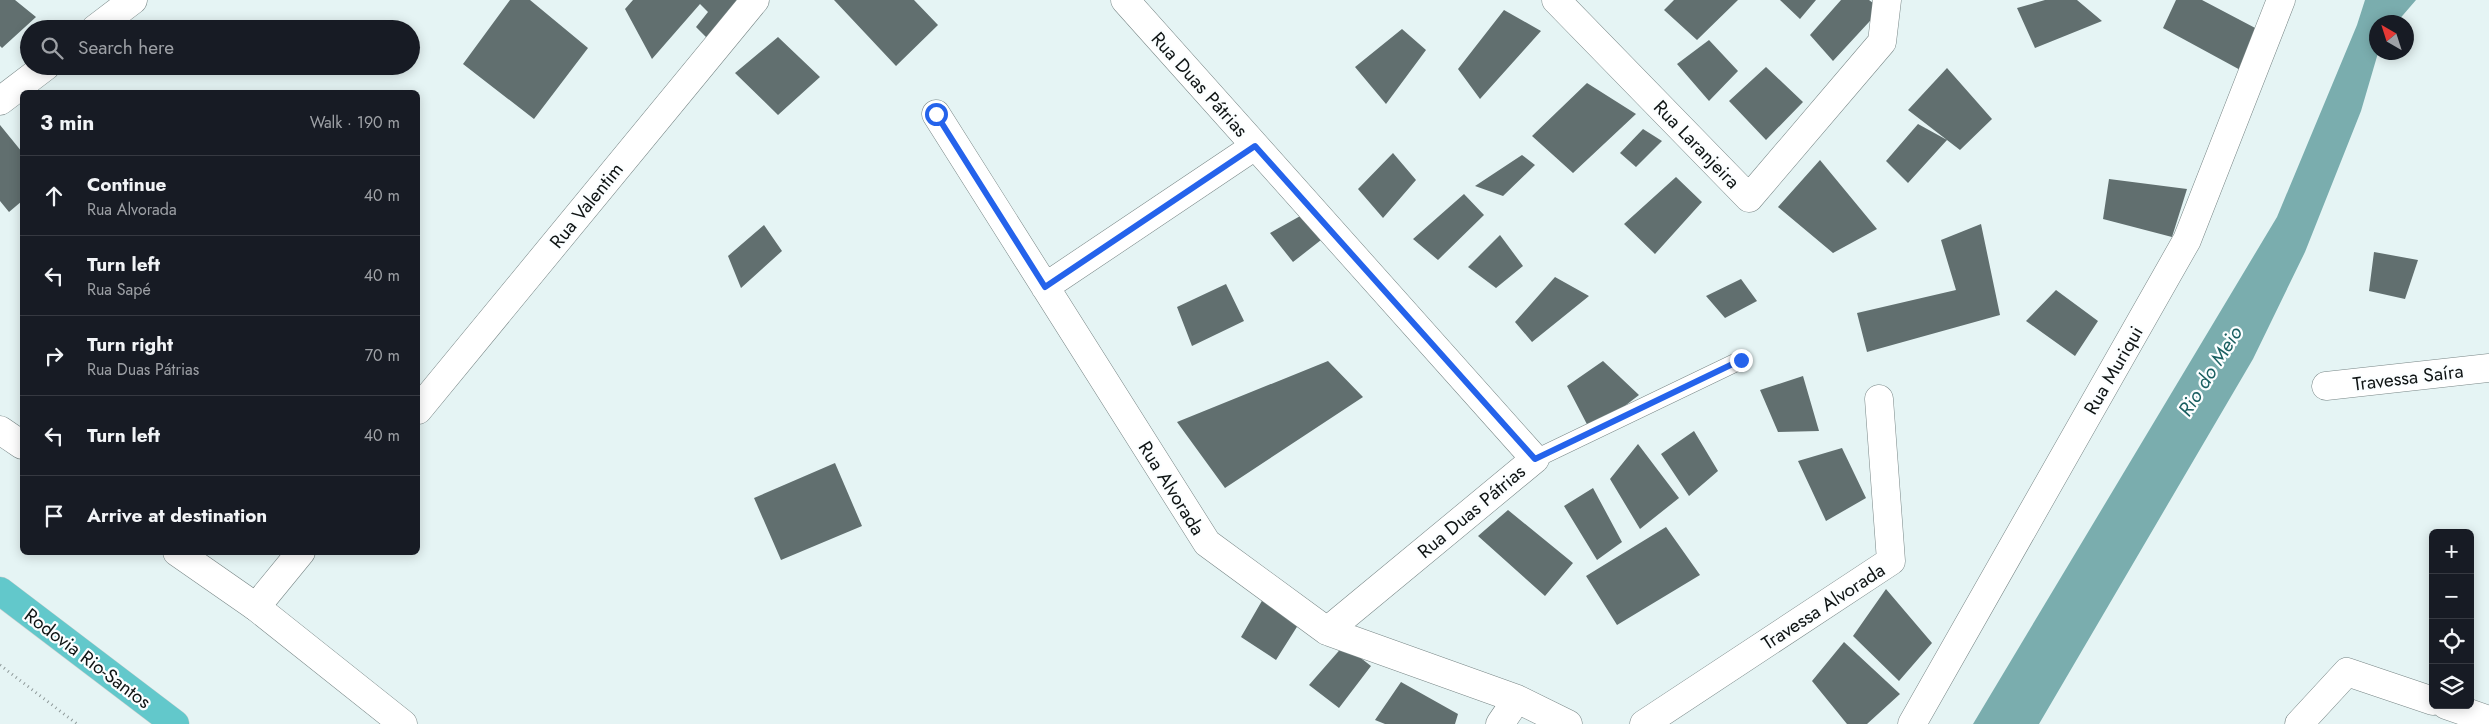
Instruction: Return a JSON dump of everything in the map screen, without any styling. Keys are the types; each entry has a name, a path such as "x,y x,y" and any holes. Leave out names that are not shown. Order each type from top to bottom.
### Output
{"highway":[{"name":"Rodovia Rio-Santos","path":"0,591 176,724"}],"street":[{"path":"107,20 133,0"},
{"name":"Rua Valentim","path":"420,408 755,0"},
{"name":"Rua Duas Pátrias","path":"1125,0 1535,459 1326,631"},
{"name":"Rua Laranjeira","path":"1556,0 1749,198 1882,42 1888,0"},
{"name":"Rua Muriqui","path":"1912,724 2187,240 2281,0"},
{"path":"0,101 34,75"},
{"name":"Rua Alvorada","path":"936,114 1207,543 1326,631 1517,699 1568,724"},
{"path":"1045,287 1255,146"},
{"name":"Travessa Saíra","path":"2326,386 2489,368"},
{"name":"Travessa Alvorada","path":"1644,724 1891,561 1878,399"},
{"path":"0,430 20,444"},
{"path":"181,555 256,607 403,724"},
{"path":"256,607 299,555"},
{"path":"2299,724 2347,672 2429,700"},
{"path":"1500,724 1517,699"},
{"path":"2457,709 2489,720"}],"lane":[{"path":"1535,459 1741,360"}],"path":[{"path":"0,665 77,724"}],"water":[{"name":"Rio do Meio","path":"2365,0 2416,0 2403,15 2369,15 2369,60 2376,60 2361,111 2305,252 2253,359 2039,724 1973,724 2277,217 2357,25"}],"building":[{"path":"0,0 15,0 36,17 33,20 20,20 20,32 2,48 0,46"},
{"path":"510,0 530,0 588,48 534,119 463,64"},
{"path":"633,0 742,0 707,38 696,27 708,12 700,4 652,59 625,9"},
{"path":"834,0 914,0 938,25 896,66"},
{"path":"1674,0 1738,0 1697,40 1664,10"},
{"path":"1780,0 1816,0 1800,19"},
{"path":"1841,0 1869,0 1881,9 1833,61 1810,35"},
{"path":"2045,0 2077,0 2102,21 2035,48 2017,8"},
{"path":"2176,0 2202,0 2259,30 2244,72 2163,28"},
{"path":"1504,10 1541,31 1480,99 1458,69"},
{"path":"1402,29 1426,50 1386,104 1355,67"},
{"path":"778,37 820,77 778,115 735,73"},
{"path":"1709,40 1738,71 1709,101 1677,64"},
{"path":"1766,67 1803,102 1766,140 1729,101"},
{"path":"1947,68 1992,119 1960,150 1908,110"},
{"path":"1587,83 1636,114 1573,173 1532,136"},
{"path":"1918,124 1947,140 1908,183 1886,161"},
{"path":"0,125 20,150 20,203 9,212 0,201"},
{"path":"1643,129 1662,141 1636,167 1620,153"},
{"path":"1393,153 1416,180 1383,218 1358,189"},
{"path":"1522,155 1535,165 1503,196 1475,186"},
{"path":"1820,160 1877,229 1833,253 1778,207"},
{"path":"1676,177 1702,202 1655,254 1624,224"},
{"path":"2109,179 2187,189 2172,237 2103,219"},
{"path":"1464,194 1484,215 1438,260 1413,239"},
{"path":"1302,215 1321,240 1293,262 1270,233"},
{"path":"1981,224 2000,315 1867,352 1857,313 1956,290 1941,240"},
{"path":"764,225 782,251 741,288 728,256"},
{"path":"1500,235 1523,266 1496,288 1468,267"},
{"path":"2374,252 2418,260 2405,299 2369,291"},
{"path":"1555,277 1589,296 1532,342 1515,322"},
{"path":"1741,279 1757,301 1725,318 1706,296"},
{"path":"1226,284 1244,321 1192,346 1177,307"},
{"path":"2056,290 2098,321 2075,356 2026,321"},
{"path":"1328,361 1363,397 1225,488 1177,422"},
{"path":"1603,361 1639,395 1591,432 1567,386"},
{"path":"1803,376 1819,431 1778,432 1760,390"},
{"path":"1694,431 1718,471 1689,496 1661,454"},
{"path":"1638,444 1679,498 1640,529 1610,479"},
{"path":"1842,448 1866,498 1826,521 1798,461"},
{"path":"835,463 862,526 781,560 754,498"},
{"path":"1593,488 1622,542 1597,560 1564,506"},
{"path":"1508,510 1573,563 1545,596 1478,536"},
{"path":"1666,527 1700,575 1617,625 1586,576"},
{"path":"1886,589 1932,643 1899,681 1853,636"},
{"path":"1263,599 1300,622 1276,660 1241,637"},
{"path":"1844,642 1900,694 1867,724 1847,724 1812,681"},
{"path":"1344,645 1371,666 1339,708 1309,685"},
{"path":"1401,682 1458,714 1455,724 1385,724 1375,720"}],"route":[{"path":"936,114 1045,287 1255,146 1535,459 1741,360"}]}
